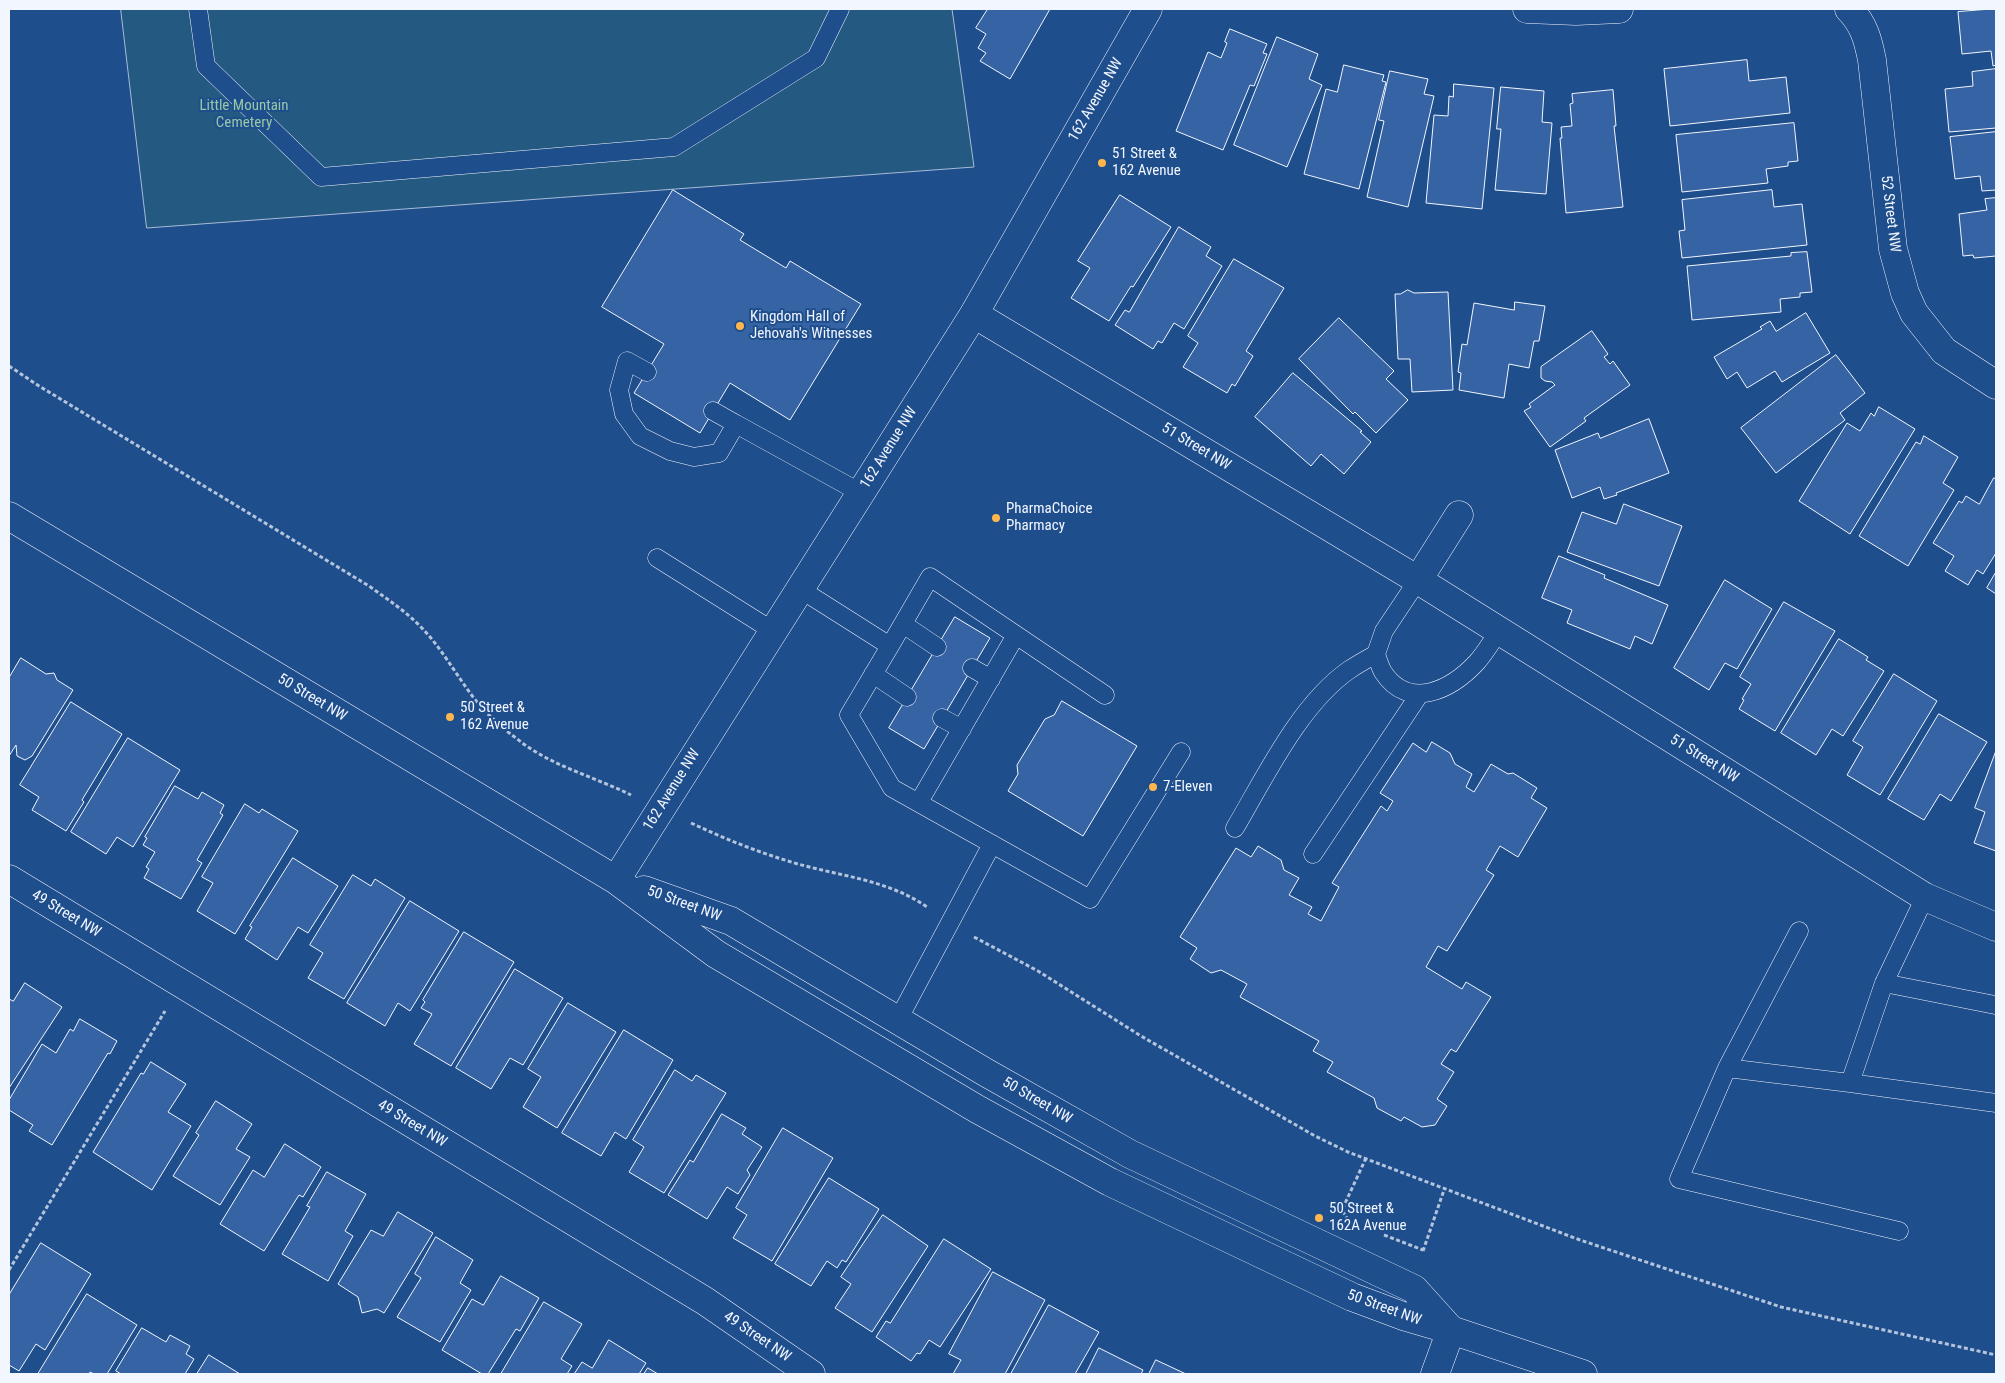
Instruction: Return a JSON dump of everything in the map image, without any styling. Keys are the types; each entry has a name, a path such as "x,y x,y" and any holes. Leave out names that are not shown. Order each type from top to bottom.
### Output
{"street":[{"name":"162 Avenue NW","path":"616,880 974,314 1148,9"},
{"path":"1527,9 1576,11 1619,9"},
{"name":"52 Street NW","path":"1849,9 1858,17 1868,36 1894,249 1905,294 1914,313 1944,351 1996,385"},
{"name":"51 Street NW","path":"974,314 1418,580 1925,898 1996,927"},
{"path":"1418,580 1458,515"},
{"name":"50 Street NW","path":"9,516 616,880 716,954 977,1109 1110,1182 1352,1298 1583,1374"},
{"name":"49 Street NW","path":"9,879 705,1301 812,1374"},
{"name":"50 Street NW","path":"616,880 731,922 1130,1154 1414,1289 1452,1330"},
{"path":"1435,1374 1452,1330"}],"lane":[{"path":"198,9 206,66 321,177 674,146 816,58 840,9"},
{"path":"647,372 627,361 620,390 624,414 640,436 670,451 694,457 719,453 736,424"},
{"path":"713,411 861,493"},
{"path":"657,558 773,631"},
{"path":"1105,695 930,578 849,715 892,788 1090,899 1181,752"},
{"path":"1418,580 1384,630 1376,654 1383,672 1402,689 1419,695 1456,681 1477,662 1499,631"},
{"path":"800,588 890,646"},
{"path":"903,624 937,647"},
{"path":"919,802 1016,635"},
{"path":"1235,828 1284,743 1310,709 1329,687 1349,670 1376,654"},
{"path":"972,668 991,679"},
{"path":"873,674 907,697"},
{"path":"1313,854 1419,695"},
{"path":"942,718 962,729"},
{"path":"898,1020 992,844"},
{"path":"1850,1083 1884,983 1925,898"},
{"path":"1799,931 1727,1068 1680,1179 1899,1231"},
{"path":"1884,983 1995,1004"},
{"path":"1727,1068 1996,1104"}],"path":[{"path":"9,366 369,586 399,607 421,627 446,657 478,702 515,738 534,752 555,763 614,787"},
{"path":"694,825 728,840 789,861 871,881 913,898 932,910"},
{"path":"979,939 1038,972 1141,1036 1301,1128 1348,1152 1580,1240 1781,1307 1996,1355"},
{"path":"9,1270 182,984"},
{"path":"1357,1223 1348,1220 1342,1210 1366,1158"},
{"path":"1424,1258 1423,1250 1444,1190"},
{"path":"1382,1234 1423,1250"}],"green space":[{"name":"Little Mountain Cemetery","path":"121,9 952,9 974,167 147,228"}],"building":[{"path":"988,9 1050,9 1010,79 980,61 986,53 978,48 986,34 976,28"},
{"path":"1996,9 1996,65 1993,66 1991,51 1962,54 1958,12"},
{"path":"1230,29 1267,44 1263,53 1267,54 1254,86 1250,85 1223,150 1176,131 1208,52 1221,58"},
{"path":"1277,37 1318,54 1309,79 1322,85 1287,167 1234,145"},
{"path":"1747,60 1749,81 1786,77 1790,113 1670,126 1664,69"},
{"path":"1344,65 1384,75 1382,81 1386,82 1359,189 1304,174 1326,89 1337,92"},
{"path":"1996,69 1996,128 1949,132 1945,89 1973,86 1972,72"},
{"path":"1390,71 1428,79 1424,94 1434,96 1408,207 1367,197 1384,121 1379,120"},
{"path":"1454,84 1494,88 1482,209 1426,203 1434,115 1448,116 1449,96 1453,97"},
{"path":"1501,87 1544,91 1542,122 1552,123 1546,194 1495,190 1501,129 1497,129"},
{"path":"1613,90 1616,126 1614,126 1623,207 1566,213 1560,138 1562,138 1561,127 1572,126 1570,104 1573,103 1572,94"},
{"path":"1794,123 1798,161 1788,162 1788,166 1766,169 1768,183 1682,192 1676,135"},
{"path":"1996,132 1996,190 1982,191 1980,176 1955,179 1950,137"},
{"name":"Kingdom Hall of Jehovah's Witnesses","path":"673,190 744,234 740,240 786,268 790,261 861,304 790,420 730,383 700,433 634,393 664,344 602,307"},
{"path":"1772,190 1774,207 1802,204 1807,245 1682,258 1679,231 1685,230 1682,200"},
{"path":"1120,195 1171,227 1109,321 1071,298 1090,268 1078,261"},
{"path":"1996,198 1996,256 1974,258 1973,255 1963,256 1959,214 1987,210 1985,199"},
{"path":"1179,227 1211,247 1206,256 1222,266 1184,329 1174,323 1162,343 1158,341 1153,349 1115,325 1125,310 1129,312"},
{"path":"1807,252 1812,292 1800,293 1800,297 1780,299 1781,312 1692,320 1687,266 1791,256 1791,253"},
{"path":"1234,259 1284,288 1246,351 1253,356 1235,386 1232,384 1227,393 1183,367 1198,343 1188,336"},
{"path":"1408,290 1414,293 1448,292 1453,390 1412,392 1410,359 1398,359 1395,294"},
{"path":"1515,302 1545,306 1539,341 1534,341 1529,368 1509,364 1504,398 1459,390 1461,373 1458,372 1462,344 1467,345 1474,303 1514,310"},
{"path":"1806,313 1830,353 1782,382 1775,371 1747,388 1737,372 1727,379 1714,357 1762,329 1760,327 1770,321 1776,331"},
{"path":"1339,318 1394,371 1386,379 1408,400 1376,433 1355,412 1353,414 1299,359"},
{"path":"1592,331 1608,354 1604,357 1610,364 1613,361 1630,385 1584,418 1586,421 1550,447 1524,411 1531,407 1529,404 1555,385 1541,378 1541,367"},
{"path":"1836,355 1865,393 1840,413 1845,420 1776,473 1741,428"},
{"path":"1293,373 1362,431 1360,432 1371,442 1344,474 1321,454 1311,466 1255,417"},
{"path":"1879,407 1915,429 1850,534 1799,501 1847,423 1860,431 1871,413 1874,416"},
{"path":"1649,419 1669,473 1604,499 1600,487 1572,498 1555,450 1598,433 1600,438"},
{"path":"1924,436 1958,457 1943,483 1954,490 1908,566 1859,536 1916,442 1920,444"},
{"path":"1994,478 1996,479 1996,553 1983,574 1977,570 1968,585 1945,571 1954,556 1933,543 1959,501 1962,503 1966,496 1979,504"},
{"path":"1624,504 1682,526 1659,586 1567,552 1582,512 1616,524"},
{"path":"1559,556 1605,575 1604,578 1668,605 1652,644 1635,636 1630,649 1567,623 1572,610 1542,598"},
{"path":"1996,572 1996,594 1987,588"},
{"path":"1725,580 1772,609 1737,669 1725,663 1709,690 1674,668"},
{"path":"1784,602 1835,631 1775,731 1739,709 1744,700 1742,699 1751,684 1740,677"},
{"path":"955,617 990,638 924,749 889,728"},
{"path":"1839,639 1868,657 1866,660 1884,671 1843,736 1832,729 1816,755 1781,733"},
{"path":"21,658 46,674 54,673 57,680 73,690 32,756 25,760 17,756 16,745 9,756 9,678"},
{"path":"1894,674 1937,701 1880,795 1847,775 1863,747 1853,741"},
{"path":"1062,701 1137,746 1083,836 1008,791 1018,774 1017,765 1045,719 1054,715"},
{"path":"71,702 122,734 82,800 84,802 66,831 32,810 39,797 20,785"},
{"path":"1939,714 1987,742 1951,801 1940,794 1924,820 1888,799"},
{"path":"128,738 180,770 133,847 117,837 106,854 71,832"},
{"path":"1432,742 1450,753 1455,764 1472,774 1466,787 1474,792 1491,764 1508,774 1513,773 1537,788 1531,798 1547,808 1518,857 1500,846 1486,870 1494,875 1447,951 1438,946 1426,967 1462,989 1466,982 1491,997 1456,1052 1451,1049 1441,1064 1454,1072 1437,1099 1447,1106 1435,1125 1422,1127 1404,1117 1401,1121 1377,1108 1374,1098 1327,1072 1333,1062 1313,1051 1319,1041 1240,997 1247,984 1221,970 1211,973 1190,959 1197,948 1180,937 1236,848 1251,857 1258,846 1281,860 1284,870 1299,878 1289,895 1312,907 1308,914 1321,921 1339,887 1332,883 1381,806 1387,811 1393,801 1380,793 1413,743 1426,752"},
{"path":"1996,751 1996,851 1974,843 1985,812 1975,808"},
{"path":"175,786 198,799 202,792 224,805 220,813 223,815 197,860 202,863 181,899 144,878 149,869 146,867 155,852 143,845 147,838 145,837"},
{"path":"245,804 259,813 262,809 298,831 235,934 197,911 213,883 202,877"},
{"path":"293,858 338,886 308,933 298,927 277,960 245,939 252,927 250,926"},
{"path":"353,875 371,886 375,879 405,898 344,999 308,978 323,953 310,945"},
{"path":"410,901 459,931 410,1011 398,1003 385,1026 347,1003"},
{"path":"464,932 514,962 451,1066 414,1044 432,1014 421,1008 425,1002 423,1000"},
{"path":"515,969 563,998 523,1065 510,1058 491,1089 456,1068"},
{"path":"25,983 62,1007 9,1088 9,999 13,1001"},
{"path":"568,1003 616,1032 557,1128 523,1107 541,1077 528,1069"},
{"path":"80,1019 117,1041 52,1145 29,1131 33,1125 9,1110 9,1100 42,1044 56,1053 70,1029 73,1031"},
{"path":"624,1030 673,1060 626,1139 615,1132 601,1156 562,1133"},
{"path":"151,1062 186,1084 168,1112 191,1126 152,1190 93,1152 141,1073 143,1074"},
{"path":"675,1070 692,1081 696,1075 726,1093 664,1193 629,1172 644,1147 633,1140"},
{"path":"216,1101 252,1124 236,1149 250,1157 220,1205 173,1176 199,1135 196,1133"},
{"path":"722,1114 746,1128 742,1134 762,1147 747,1170 750,1175 738,1194 727,1187 707,1219 668,1195 690,1160 693,1162"},
{"path":"783,1128 833,1158 772,1261 733,1238 747,1215 736,1208"},
{"path":"285,1144 321,1167 303,1197 299,1195 264,1251 220,1224 253,1170 264,1177"},
{"path":"327,1172 366,1194 345,1231 353,1236 328,1281 282,1254 310,1207 307,1206"},
{"path":"829,1178 879,1209 846,1262 842,1260 837,1268 827,1261 811,1286 775,1264"},
{"path":"398,1212 433,1233 384,1313 377,1309 362,1313 358,1297 338,1284 371,1230 383,1236"},
{"path":"883,1215 928,1246 872,1332 835,1308 851,1284 841,1277"},
{"path":"436,1237 473,1260 460,1283 471,1290 440,1342 397,1317 421,1278 415,1274"},
{"path":"944,1239 991,1269 940,1347 929,1340 920,1354 917,1353 911,1361 876,1337 886,1321 890,1323"},
{"path":"41,1243 91,1274 45,1350 36,1344 19,1371 9,1365 9,1295"},
{"path":"993,1272 1045,1300 1005,1374 953,1374 961,1360 949,1354"},
{"path":"501,1276 539,1298 520,1331 516,1329 488,1374 482,1374 442,1350 472,1299 483,1305"},
{"path":"87,1294 137,1325 107,1374 94,1374 90,1372 89,1374 38,1374"},
{"path":"544,1302 582,1324 561,1359 572,1366 567,1374 501,1374"},
{"path":"1049,1305 1099,1332 1075,1374 1011,1374"},
{"path":"142,1328 166,1342 170,1335 190,1346 186,1354 194,1359 185,1374 121,1374 116,1371"},
{"path":"609,1340 646,1363 639,1374 574,1374 582,1362 592,1368"},
{"path":"1099,1348 1143,1370 1141,1374 1086,1374"},
{"path":"209,1355 240,1374 197,1374"},
{"path":"1156,1360 1186,1374 1149,1374"},
{"path":"648,1368 658,1374 644,1374"}],"place":[{"name":"51 Street & 162 Avenue","path":"1102,163"},
{"name":"Kingdom Hall of Jehovah's Witnesses","path":"740,326"},
{"name":"PharmaChoice Pharmacy","path":"996,518"},
{"name":"50 Street & 162 Avenue","path":"450,717"},
{"name":"7-Eleven","path":"1153,787"},
{"name":"50 Street & 162A Avenue","path":"1319,1218"}]}
